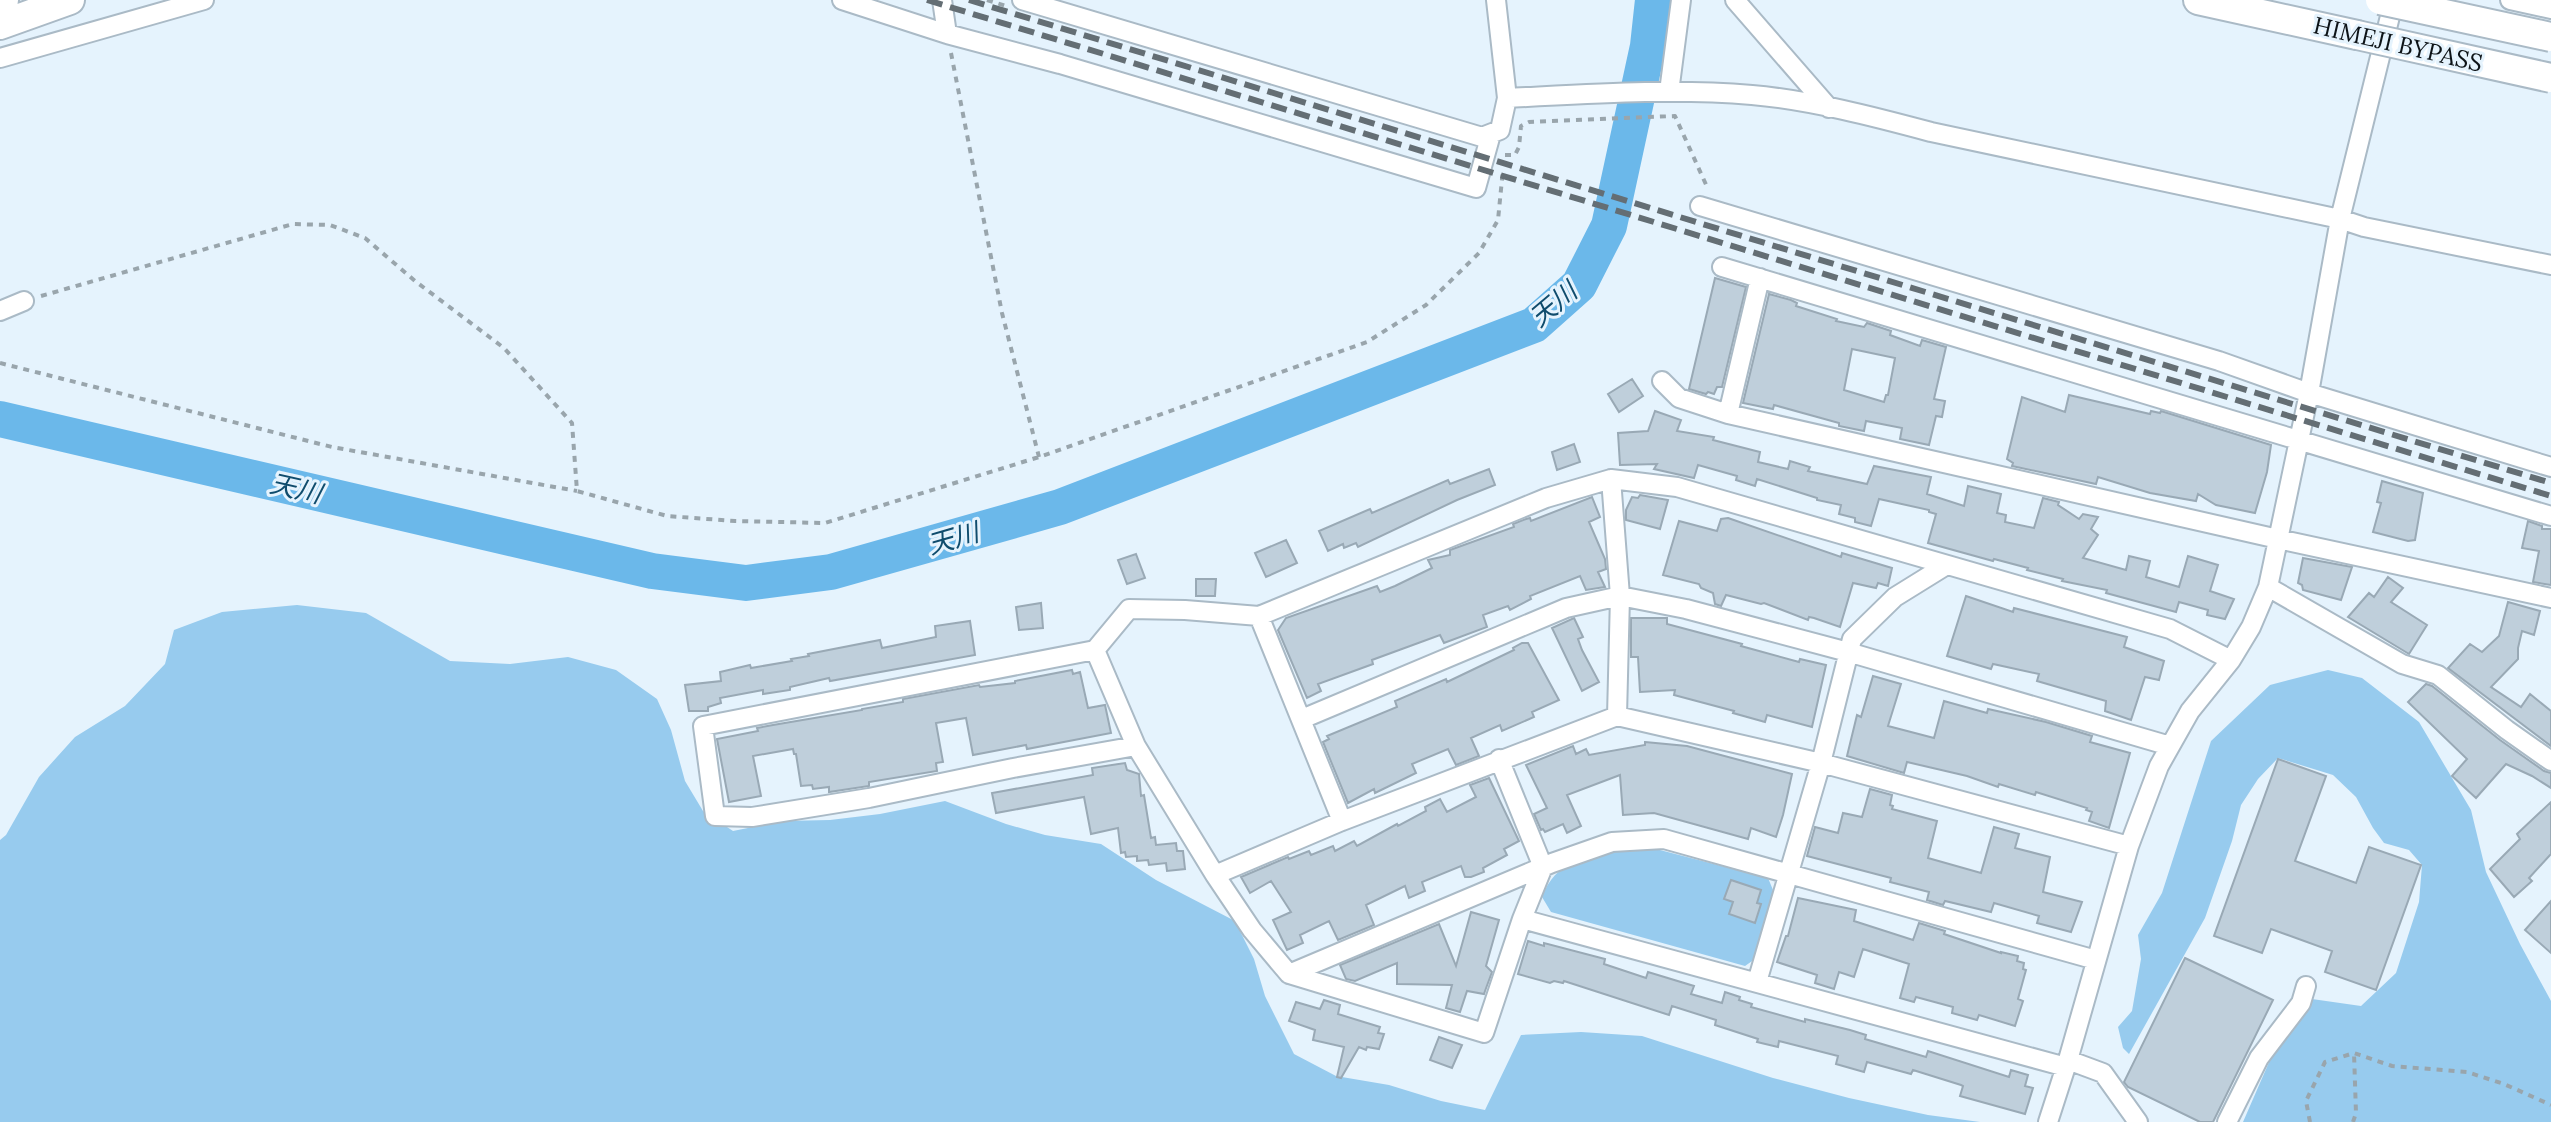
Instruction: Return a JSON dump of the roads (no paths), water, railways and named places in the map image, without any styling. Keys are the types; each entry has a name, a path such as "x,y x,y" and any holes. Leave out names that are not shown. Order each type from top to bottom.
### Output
{"highway":[{"path":"0,25 70,0"},
{"name":"HIMEJI BYPASS","path":"2198,0 2551,78"},
{"name":"HIMEJI BYPASS","path":"2380,0 2551,37"}],"street":[{"path":"0,58 204,0"},
{"path":"842,0 947,34 1060,64 1476,188 1496,132 1515,98 1496,0"},
{"path":"942,0 947,34"},
{"path":"1022,0 1455,130 1482,137 1496,132"},
{"path":"1664,92 1681,0"},
{"path":"1735,0 1829,108"},
{"path":"2048,1122 2129,846 2159,766 2190,711 2231,660 2251,627 2268,587 2309,393 2340,219 2394,0"},
{"path":"2510,0 2551,9"},
{"path":"1515,98 1664,92 1754,95 1829,108 2340,219 2364,227 2551,265"},
{"path":"1700,206 2219,361 2309,393 2551,467"},
{"path":"1722,267 2551,516"},
{"path":"1728,414 1760,278"},
{"path":"0,311 24,301"},
{"path":"1662,381 1679,398 1728,414 2551,598"},
{"path":"1611,479 1620,596 1617,716"},
{"path":"1136,746 752,817 715,816 703,726 1095,650 1129,609 1259,616 1546,498 1611,479 1677,487 2170,629 2231,660"},
{"path":"1757,982 1821,763 1852,639 1895,597 1945,566"},
{"path":"2268,587 2402,664 2438,675 2551,761"},
{"path":"1302,719 1566,608 1620,596 1686,609 1848,652 2170,746"},
{"path":"1259,616 1342,821"},
{"path":"1095,650 1136,746 1215,875 1252,930 1289,974 1484,1033 1543,867 1499,759"},
{"path":"1215,875 1342,821 1617,716 1821,763 2129,846"},
{"path":"1289,974 1543,867 1612,842 1664,839 2096,960"},
{"path":"1522,919 2103,1073 2138,1122"},
{"path":"2227,1122 2259,1058 2301,1003 2306,986"}],"waterway":[{"name":"天川","path":"0,419 652,571 746,583 831,572 1060,507 1534,325 1579,285 1609,226 1648,46 1653,0"}],"railway":[{"path":"927,0 2551,496"},
{"path":"969,0 2551,483"}]}
